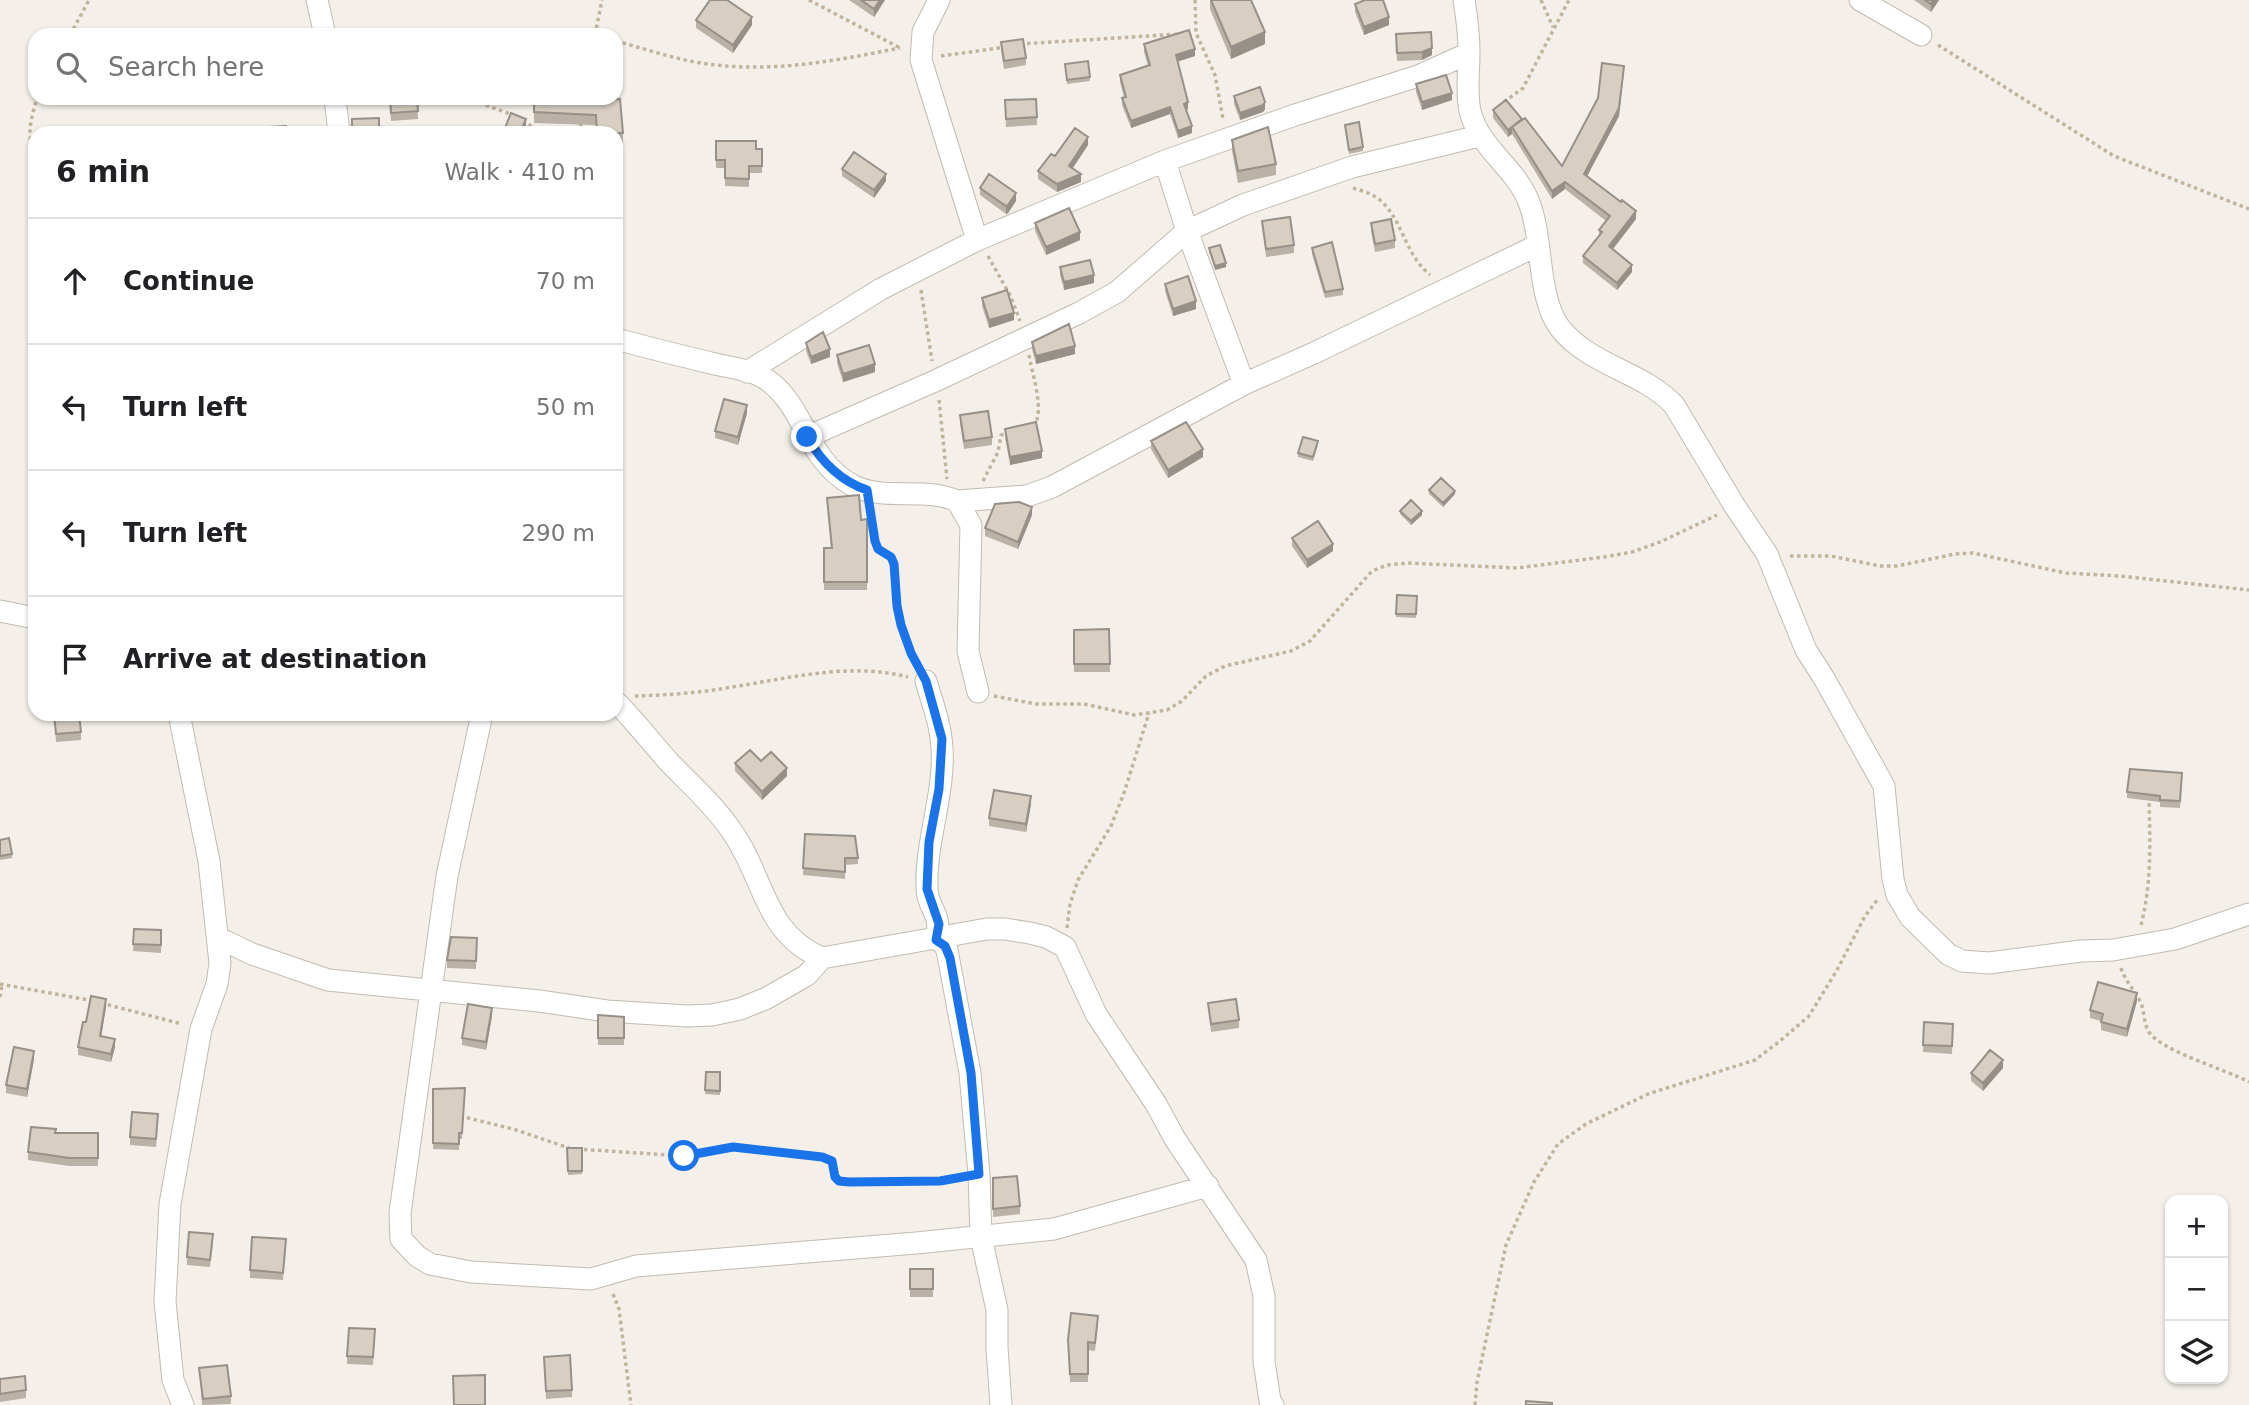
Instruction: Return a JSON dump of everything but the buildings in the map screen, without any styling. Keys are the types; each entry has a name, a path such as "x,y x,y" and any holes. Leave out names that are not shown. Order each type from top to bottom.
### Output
{"street":[{"path":"317,0 323,28"},
{"path":"939,0 923,32 921,60 977,240"},
{"path":"1464,0 1471,112 1479,136 1517,181 1527,198 1533,215 1551,310 1560,327 1575,343 1594,357 1663,393 1682,418 1767,554 1806,650 1884,786 1893,879 1897,895 1910,917 1948,954 1962,961 1989,963 2135,947 2175,939 2249,914"},
{"path":"1860,0 1921,35"},
{"path":"747,372 825,322 977,240 1165,161 1223,139 1418,76 1469,53"},
{"path":"336,105 338,126"},
{"path":"807,437 936,381 1079,313 1117,292 1186,231 1243,205 1318,177 1479,136"},
{"path":"1165,161 1186,231 1244,384"},
{"path":"623,341 759,375 780,391 815,451 830,468 844,480 867,490 884,494 910,493 961,499 1027,496 1052,487 1244,384 1538,245"},
{"path":"961,499 971,525 968,651 978,692"},
{"path":"0,611 28,617"},
{"path":"926,681 942,739 939,789 929,842 927,889 939,924 936,940"},
{"path":"623,701 730,829 783,931 807,951 822,958 936,940 968,931 1005,929 1046,937 1065,947 1097,1014 1138,1074 1175,1139 1256,1260 1264,1296 1264,1362 1269,1401 1273,1405"},
{"path":"180,721 207,849 220,963 217,984 201,1029 177,1158 166,1256 168,1350 173,1380 183,1405"},
{"path":"480,721 447,876 400,1213 401,1239 417,1256 430,1264 450,1268 515,1276 591,1279 636,1266 1054,1229 1208,1186"},
{"path":"219,938 252,954 328,980 539,1001 607,1012 687,1016 712,1016 740,1009 789,987 807,975 822,958"},
{"path":"936,940 943,943 947,950 967,1051 979,1174 981,1237 997,1310 1001,1405"}],"path":[{"path":"74,28 89,0"},
{"path":"596,28 602,0"},
{"path":"809,0 921,60 1024,44 1196,33"},
{"path":"1195,0 1196,33 1215,75 1223,121 1223,139"},
{"path":"1541,0 1553,27"},
{"path":"1504,103 1523,88 1569,0"},
{"path":"1921,35 2114,156 2249,209"},
{"path":"623,43 715,65 754,68 820,64 900,48"},
{"path":"31,126 35,105"},
{"path":"484,105 513,116 529,126"},
{"path":"581,126 582,118"},
{"path":"1318,177 1370,194 1382,202 1394,219 1410,254 1422,269 1445,288"},
{"path":"977,240 1011,297 1026,338 1039,409 1038,420 1033,426"},
{"path":"918,270 943,426 961,499 985,477 998,452 1001,435 1012,432"},
{"path":"867,490 878,549 891,557 894,564 901,625 911,653 926,681"},
{"path":"978,692 1036,704 1084,704 1119,713 1167,710 1182,701 1206,676 1225,666 1291,651 1310,641 1371,571 1387,565 1408,563 1517,568 1604,558 1660,542 1734,505"},
{"path":"1767,554 1803,558 1831,556 1880,566 1897,566 1973,553 2066,573 2249,590"},
{"path":"623,699 732,688 838,670 884,671 926,681"},
{"path":"1065,947 1070,904 1078,880 1111,826 1149,713"},
{"path":"2135,947 2149,895 2149,789"},
{"path":"1475,1405 1477,1382 1506,1245 1534,1182 1558,1144 1586,1124 1648,1094 1755,1060 1780,1041 1809,1016 1865,916 1893,879"},
{"path":"2113,950 2125,980 2140,1001 2145,1024 2151,1035 2162,1044 2249,1082"},
{"path":"0,997 1,984 88,999 201,1029"},
{"path":"453,1114 513,1129 572,1149 684,1156 733,1147 822,1157 832,1161 835,1177 839,1181 940,1181 979,1174"},
{"path":"591,1279 615,1296 631,1405"}],"route":[{"path":"684,1156 733,1147 758,1152 822,1157 832,1161 835,1177 839,1181 849,1182 940,1181 979,1174 967,1051 950,958 943,943 936,940 939,924 927,889 929,842 939,789 942,739 926,681 911,653 901,625 894,564 891,557 878,549 875,541 867,490 844,480 830,468 807,437"}]}
